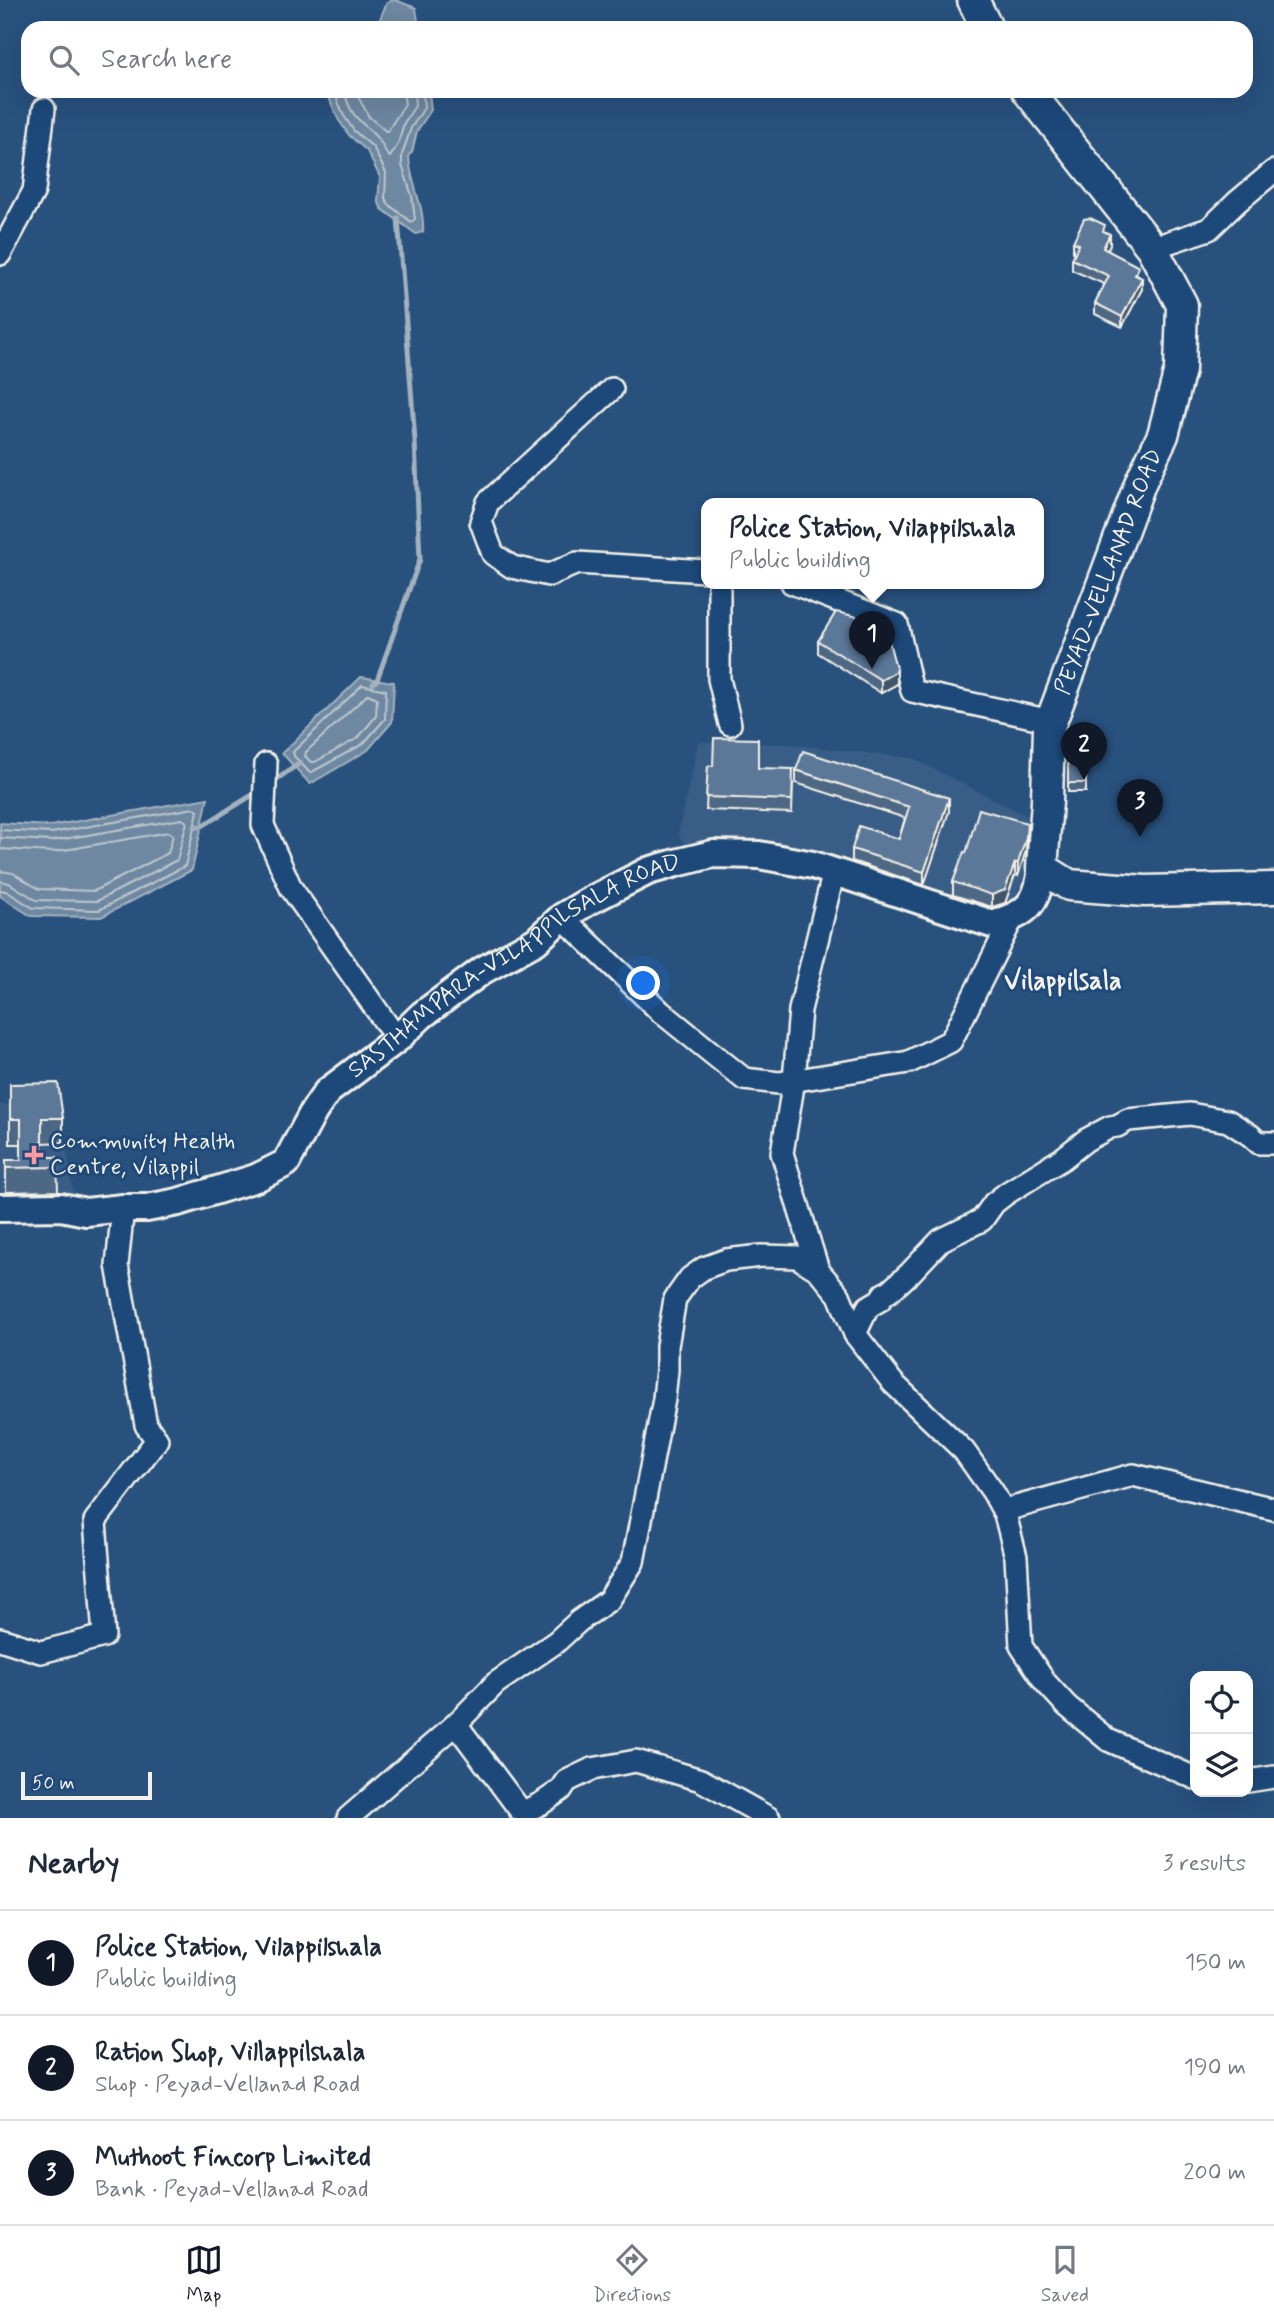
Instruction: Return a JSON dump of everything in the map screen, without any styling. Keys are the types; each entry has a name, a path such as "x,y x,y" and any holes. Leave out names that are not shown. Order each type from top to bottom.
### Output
{"main road":[{"path":"973,0 983,21"},
{"name":"PEYAD-VELLANAD ROAD","path":"1034,98 1152,248 1182,305 1180,370 1163,435 1141,481 1049,727 1042,868"},
{"path":"1042,868 1069,885 1145,891 1274,888"}],"street":[{"path":"0,254 34,191 44,109"},
{"path":"1152,248 1209,229 1274,171"},
{"path":"612,389 488,502 481,522 493,554 512,567 549,575 578,563 701,571"},
{"path":"719,589 719,679 730,724"},
{"path":"807,589 897,624 912,691 1051,721"},
{"path":"266,764 263,825 290,888 397,1039"},
{"name":"SASTHAMPARA-VILAPPILSALA ROAD","path":"0,1208 61,1207 86,1212 147,1208 178,1202 256,1178 285,1163 327,1092 397,1039 422,1015 484,970 536,941 562,917 648,871 713,854 759,855 834,871 992,924 1012,919"},
{"path":"562,917 661,1012 744,1079 779,1083 909,1062 951,1041 1012,919 1030,904 1039,890 1042,868"},
{"path":"818,1270 782,1153 794,1080 800,1010 834,871"},
{"path":"855,1334 868,1307 890,1291 941,1240 982,1220 994,1203 1007,1193 1110,1127 1128,1120 1190,1114 1228,1121 1259,1143 1274,1143"},
{"path":"0,1639 41,1652 104,1636 95,1521 157,1440 146,1425 117,1265 123,1208"},
{"path":"348,1818 456,1724 496,1683 609,1600 633,1562 664,1399 667,1346 675,1299 690,1278 704,1268 726,1260 761,1256 797,1257 818,1270 839,1295 855,1334 893,1383 964,1451 1005,1514 1016,1557 1021,1646 1045,1682 1067,1706 1108,1740 1190,1776"},
{"path":"1009,1508 1133,1475 1274,1508"},
{"path":"456,1724 520,1810 526,1811 542,1803 561,1790 568,1781 592,1769 636,1760 701,1780 769,1818"},
{"path":"1253,1780 1274,1777"}],"shaded area":[{"path":"698,742 788,744 912,758 1043,824 1009,915 973,913 689,851 678,834"},
{"name":"Community Health Centre, Vilappil","path":"60,1104 75,1205 0,1205 0,1105"}],"water":[{"path":"395,0 416,8 418,21 379,21 387,2"},
{"path":"329,98 430,98 431,110 417,131 409,155 411,174 422,212 423,232 416,234 382,209 378,201 380,177 367,151 349,135"},
{"path":"361,677 394,682 392,722 368,750 310,784 282,753"},
{"path":"208,798 192,870 101,917 31,916 0,896 0,823 50,826"}],"building":[{"path":"1090,218 1105,225 1103,231 1110,234 1103,248 1139,267 1135,275 1142,278 1122,317 1095,303 1109,276 1072,259 1079,244 1073,242 1084,219"},
{"path":"836,612 872,620 871,627 885,628 897,671 881,680 818,641"},
{"path":"714,738 758,739 758,768 793,769 792,800 706,797 708,766 713,766"},
{"path":"803,751 949,798 924,872 852,849 859,826 899,839 909,807 796,770"},
{"path":"1086,759 1086,783 1068,783 1068,760"},
{"path":"979,809 1027,823 1026,838 1018,863 1015,863 1005,890 992,895 953,882 964,852 966,853"},
{"path":"58,1083 63,1118 42,1118 42,1157 57,1157 58,1167 6,1168 6,1160 21,1160 21,1119 10,1119 10,1084"}],"waterway":[{"path":"373,684 377,680 420,559 415,441 398,218"},
{"path":"270,784 300,763"},
{"path":"195,827 202,826 259,791"}],"place":[{"name":"Police Station, Vilappilshala","path":"872,669"},
{"name":"Ration Shop, Villappilshala","path":"1084,780"},
{"name":"Muthoot Fincorp Limited","path":"1140,837"},
{"name":"Community Health Centre, Vilappil","path":"34,1155"}],"district":[{"name":"Vilappilsala","path":"1063,982"}]}
